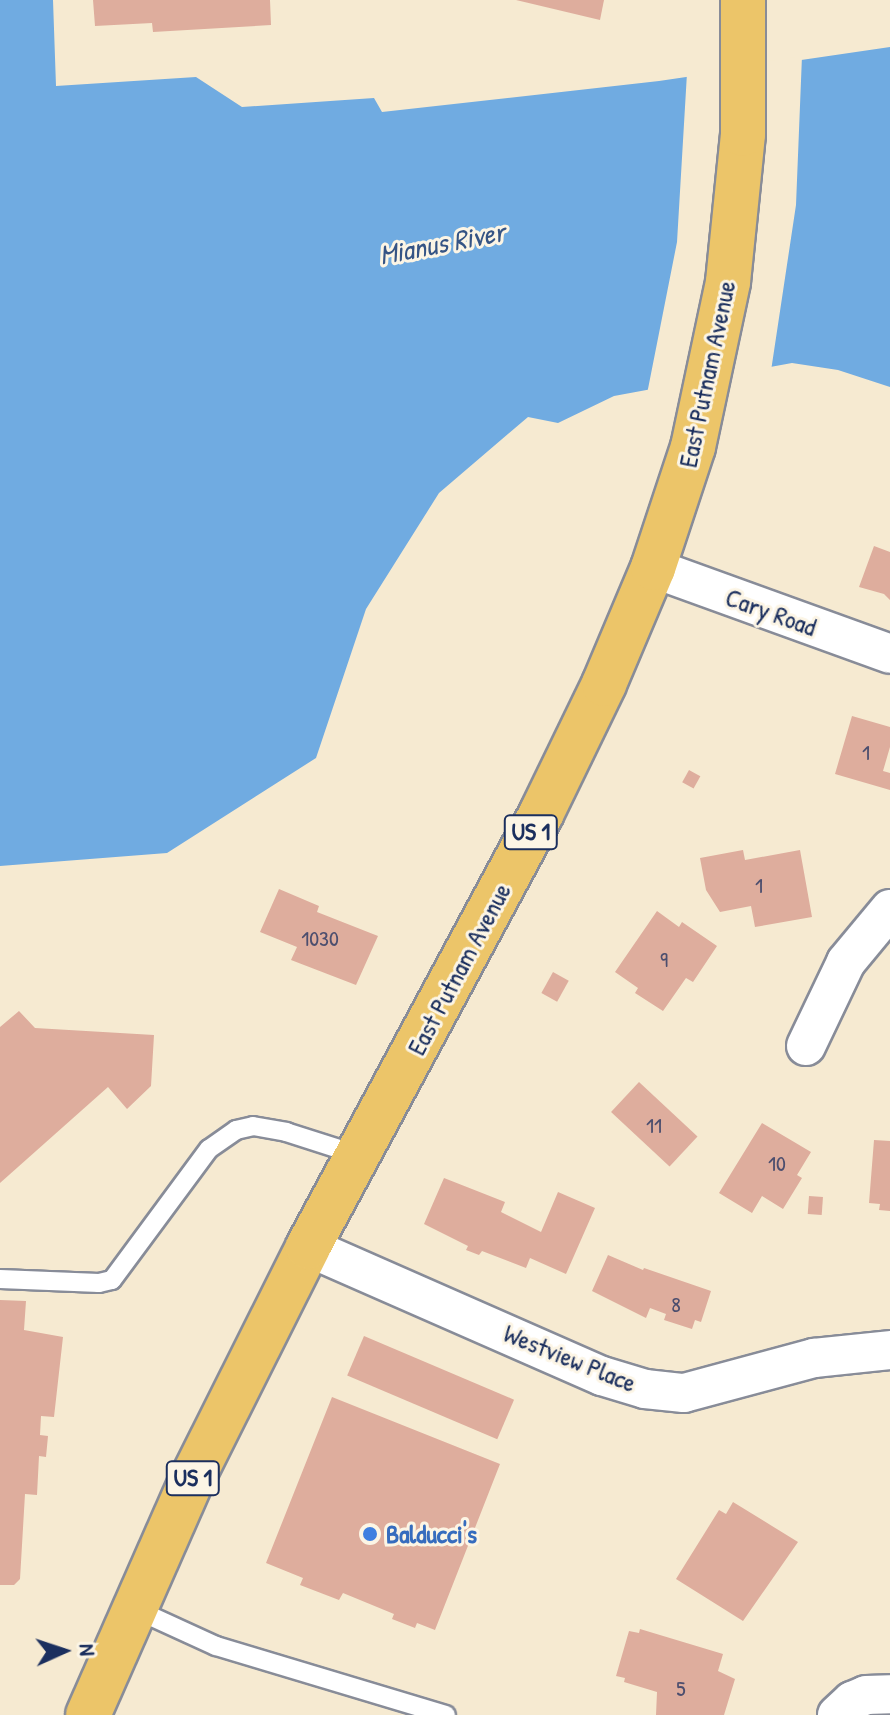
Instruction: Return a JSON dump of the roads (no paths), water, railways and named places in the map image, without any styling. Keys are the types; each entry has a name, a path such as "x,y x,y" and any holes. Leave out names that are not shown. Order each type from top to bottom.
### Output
{"main road":[{"name":"East Putnam Avenue","path":"88,1715 193,1477 308,1247 541,814 604,684 653,568 685,477 706,396 734,236 744,57 743,0"}],"street":[{"name":"Cary Road","path":"653,568 890,654"},
{"path":"806,1046 846,962 890,909"},
{"name":"Westview Place","path":"308,1247 602,1376 645,1389 684,1393 814,1358 890,1350"},
{"path":"837,1715 852,1701 866,1695 890,1694"}],"lane":[{"path":"0,1279 99,1283 112,1280 209,1149 236,1130 253,1126 286,1132 358,1155"},
{"path":"134,1608 216,1646 446,1715"}],"water":[{"name":"Mianus River","path":"0,0 53,0 56,86 196,77 242,107 374,98 382,112 659,81 890,47 890,387 838,370 792,363 614,396 558,423 528,417 439,493 366,609 316,758 167,853 0,866"}],"place":[{"name":"Balducci's","path":"370,1534"}]}
